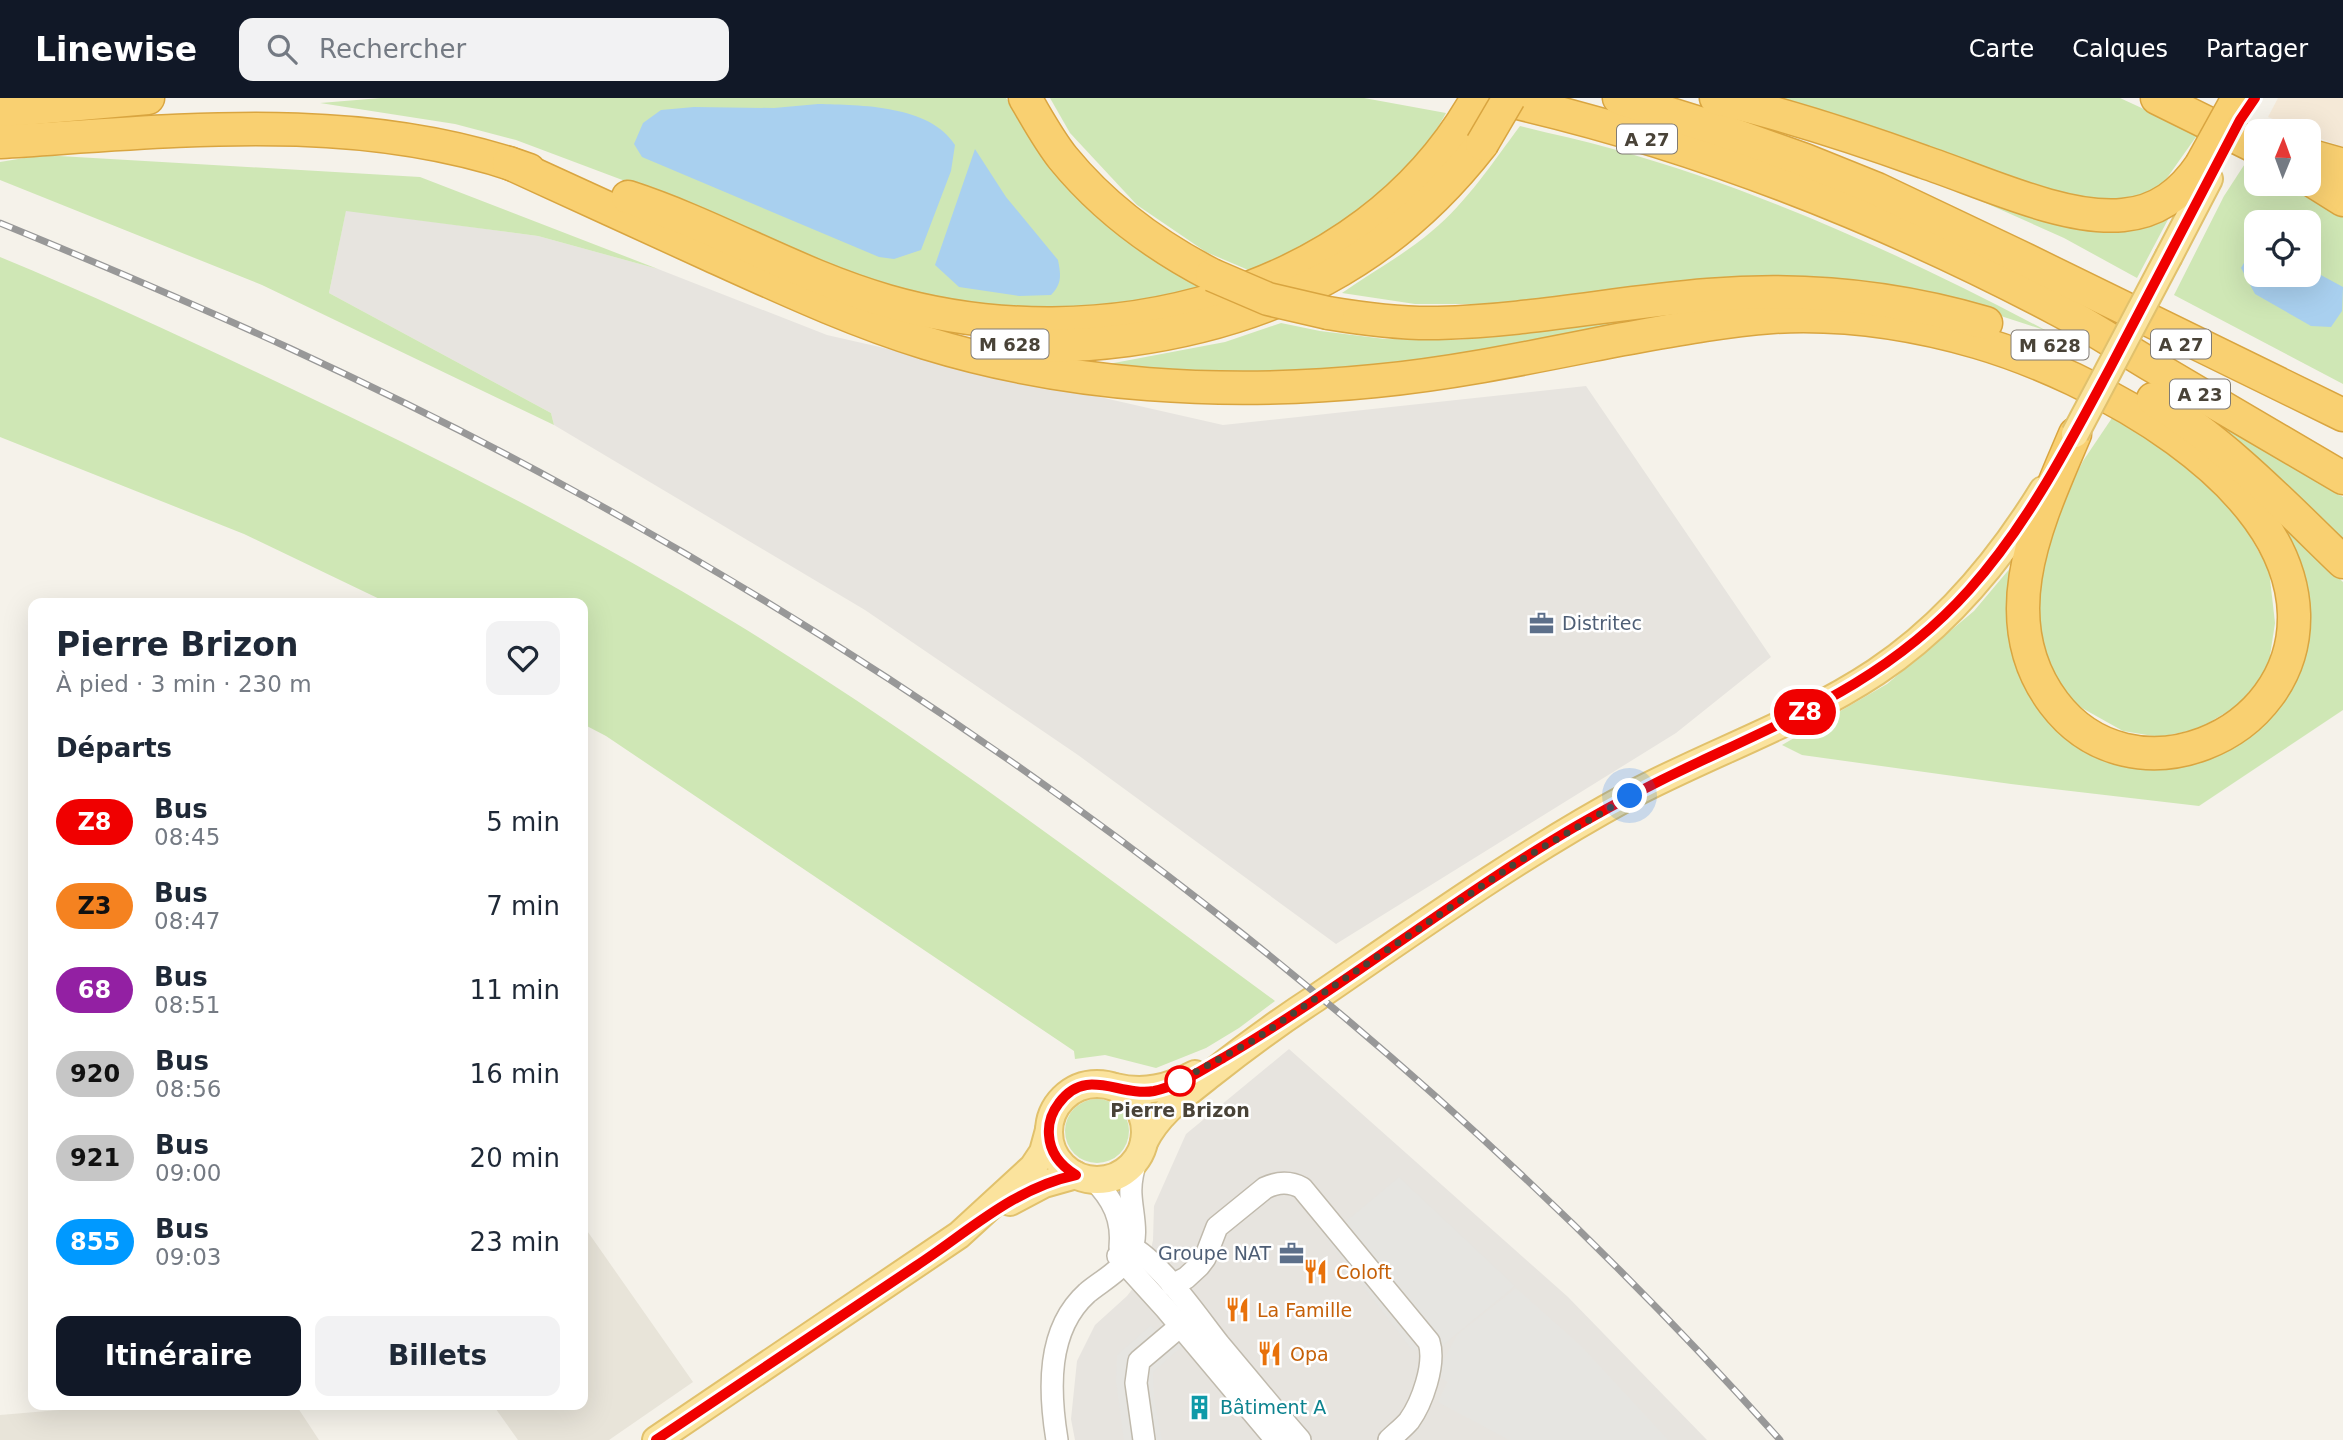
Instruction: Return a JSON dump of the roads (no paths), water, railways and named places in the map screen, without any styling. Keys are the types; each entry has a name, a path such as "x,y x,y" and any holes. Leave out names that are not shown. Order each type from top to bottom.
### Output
{"highway":[{"path":"0,111 148,98"},
{"name":"M 628","path":"1025,98 1063,158 1102,198 1166,249 1212,275 1268,299 1369,320 1438,323 1488,320 1707,295 1794,292 1871,297 1940,310 2002,327 2050,345 2106,372 2161,404 2225,450 2343,562"},
{"name":"M 628","path":"509,163 588,184 657,208 793,267 886,301 976,319 1048,323 1171,312 1233,295 1288,272 1341,242 1409,188 1451,138 1477,98"},
{"name":"A 27","path":"1496,98 1640,136 1747,172 1917,241 2083,319 2343,461"},
{"name":"M 628","path":"509,163 640,212 825,292 899,318 971,338 1007,344 1052,346 1105,343 1160,336 1208,324 1302,293 1354,263 1390,239 1457,177 1482,144 1509,98"},
{"name":"A 27","path":"1619,98 1805,160 1889,195 2018,256 2343,433"},
{"path":"1716,98 1800,120 2038,202 2083,214 2120,215 2151,209 2205,172 2247,109 2186,98"},
{"path":"2157,98 2244,140"},
{"path":"0,142 226,131 319,130 413,139 479,153 509,163 777,286 854,318 928,344 1063,374 1188,386 1328,385 1442,373 1670,330 1776,317 1861,320 1908,326 1981,343 2073,378 2140,416 2222,478 2270,534 2281,554 2293,597 2294,619 2287,663 2279,682 2266,701 2248,718 2213,742 2194,748 2156,753 2115,746 2087,734 2072,722 2061,712 2037,679 2025,639 2023,600 2026,574 2043,512 2075,434"},
{"path":"2321,159 2343,165"},
{"path":"2321,186 2343,200"},
{"name":"A 23","path":"2018,256 2343,415"},
{"name":"A 23","path":"2057,309 2343,478"}],"main road":[{"path":"656,1440 919,1264 978,1220 1039,1160 1047,1142 1054,1111 1070,1092 1095,1084 1138,1091 1161,1088 1202,1070 1254,1040 1552,841 1630,796 1837,695 1903,652 1946,614 1991,564 2031,509 2075,434 2169,256 2205,172"},
{"path":"978,1220 1040,1186 1084,1177 1107,1179 1120,1174 1141,1150 1152,1126 1166,1111 1254,1040"},
{"path":"1114,1087 1130,1097 1141,1112 1145,1129 1141,1150"},
{"path":"1049,1130 1052,1148 1058,1159 1084,1177"}],"street":[{"path":"1057,1440 1052,1384 1059,1336 1078,1302 1102,1280 1124,1252 1134,1227 1130,1186 1141,1150"},
{"path":"1084,1177 1113,1204 1124,1252 1300,1440"},
{"path":"1171,1285 1186,1278 1199,1266 1217,1227 1265,1188 1280,1183 1294,1184 1302,1188 1426,1337 1430,1347 1431,1365 1428,1379 1413,1414 1389,1440"},
{"path":"1124,1252 1171,1285 1188,1320 1276,1440"},
{"path":"1144,1440 1138,1405 1137,1367 1142,1357 1188,1320"}],"water":[{"path":"818,104 873,107 912,115 944,132 955,145 951,171 921,250 894,259 879,257 642,157 634,144 643,123 661,110 694,107 774,108"},
{"path":"975,149 1006,197 1058,260 1060,279 1051,295 1019,296 959,287 935,265"},
{"path":"2321,275 2343,287 2342,311 2331,327 2311,326 2255,294 2251,287 2321,287"}],"railway":[{"path":"0,223 291,349 504,453 740,586 904,689 1063,798 1218,914 1367,1037 1511,1165 1649,1300 1780,1440"}],"place":[{"name":"Distritec","path":"1542,623"},
{"name":"Pierre Brizon","path":"1180,1081"},
{"name":"Groupe NAT","path":"1291,1253"},
{"name":"Coloft","path":"1316,1272"},
{"name":"La Famille","path":"1237,1310"},
{"name":"Opa","path":"1270,1354"},
{"name":"Bâtiment A","path":"1200,1407"}]}
